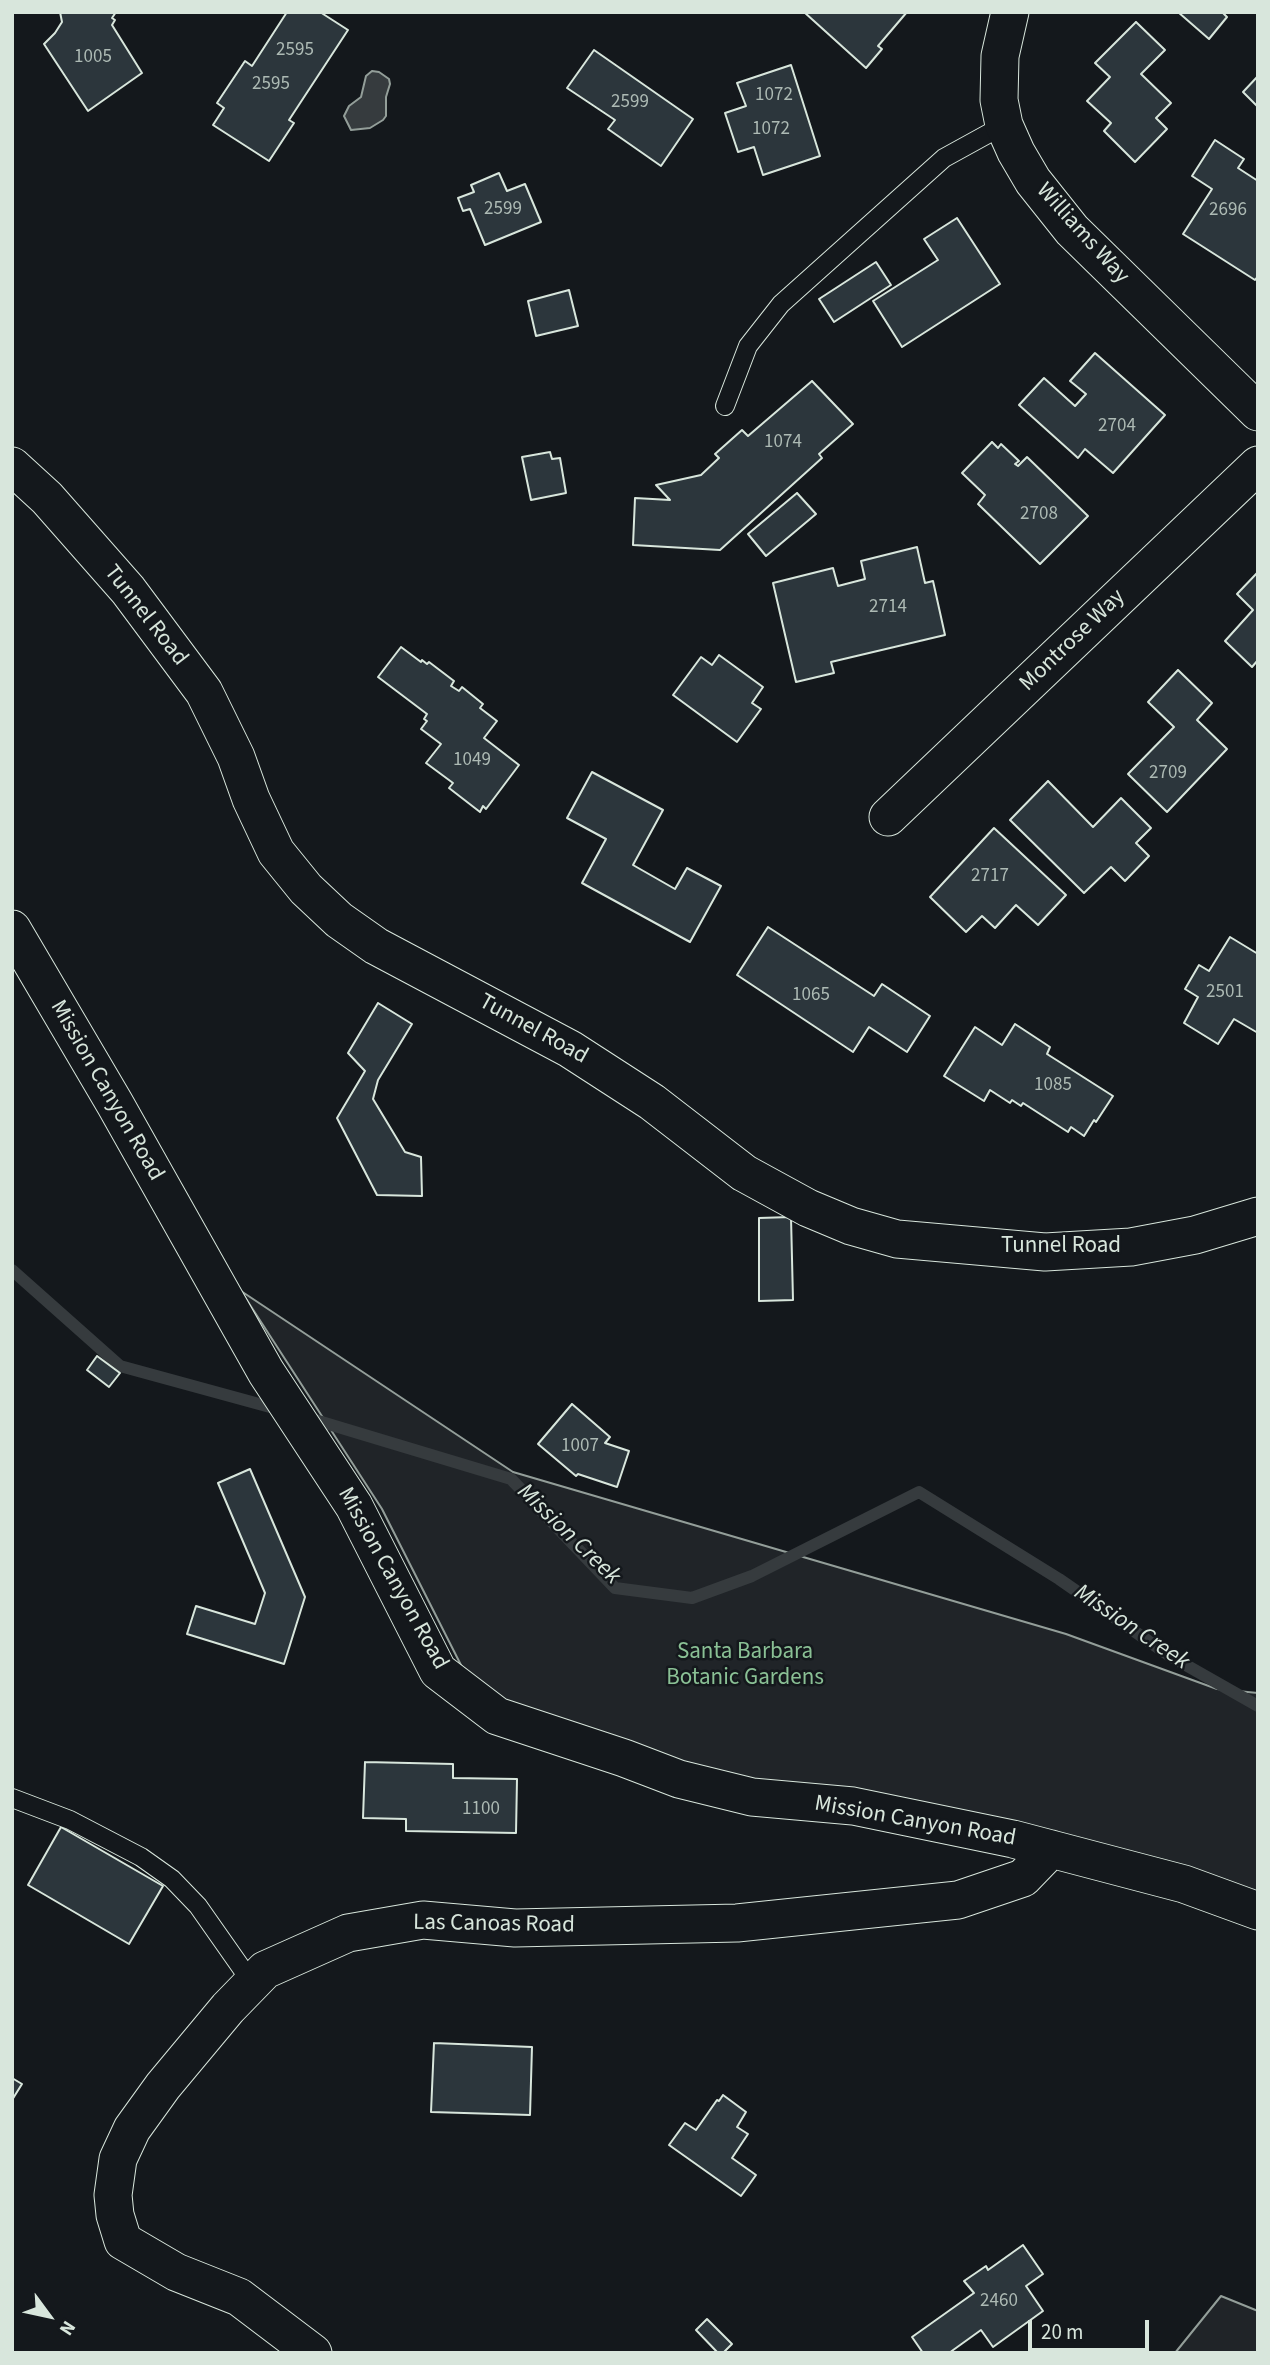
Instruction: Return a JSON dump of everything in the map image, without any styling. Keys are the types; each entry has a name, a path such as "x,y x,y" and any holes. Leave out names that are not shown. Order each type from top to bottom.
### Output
{"street":[{"name":"Williams Way","path":"1010,12 1000,56 999,100 1004,125 1033,181 1072,230 1257,411"},
{"name":"Montrose Way","path":"888,817 1258,465"},
{"name":"Tunnel Road","path":"12,466 47,498 128,590 204,692 236,757 251,799 276,852 306,889 339,920 376,946 570,1049 652,1102 744,1173 808,1208 897,1239 1045,1252 1131,1247 1195,1235 1258,1216"},
{"name":"Mission Canyon Road","path":"12,929 115,1104 266,1372 354,1506 438,1671 497,1716 679,1779 752,1797 853,1806 1051,1849 1184,1884 1258,1912"},
{"name":"Las Canoas Road","path":"313,2353 239,2297 176,2272 123,2241 115,2215 113,2195 118,2159 132,2129 171,2076 228,2008 265,1970 348,1933 424,1920 515,1928 737,1923 958,1900 1023,1878 1051,1849"}],"lane":[{"path":"724,406 748,346 781,304 944,158 1004,125"},
{"path":"12,1798 70,1819 141,1857 172,1879 198,1906 252,1983"}],"green space":[{"name":"Santa Barbara Botanic Gardens","path":"241,1291 513,1472 1066,1634 1217,1689 1258,1693 1258,1904 780,1800 525,1719 466,1675 382,1509"},
{"path":"1221,2296 1258,2311 1258,2353 1175,2353"}],"shaded area":[{"path":"372,71 389,79 386,116 370,128 351,130 344,116 349,106 361,97 366,76"}],"building":[{"path":"60,12 116,12 112,25 142,73 88,111 44,44 62,22"},
{"path":"287,12 320,12 348,30 289,120 294,123 269,161 213,125 224,108 217,103 245,61 252,66"},
{"path":"804,12 907,12 878,46 882,49 866,68"},
{"path":"1178,12 1222,12 1227,17 1209,39"},
{"path":"1136,22 1165,50 1141,74 1171,103 1156,118 1167,129 1135,162 1104,131 1111,123 1087,101 1110,77 1095,63"},
{"path":"594,50 693,119 661,166 608,129 615,120 567,88"},
{"path":"791,65 820,156 763,175 754,147 738,152 725,113 746,106 737,83"},
{"path":"1258,76 1258,107 1243,92"},
{"path":"1215,140 1244,159 1238,168 1258,181 1258,276 1255,280 1183,234 1212,189 1192,176"},
{"path":"499,173 507,191 525,184 541,222 485,245 470,209 463,211 458,198 474,192 471,185"},
{"path":"957,218 1000,284 902,347 873,301 938,260 924,239"},
{"path":"876,262 891,285 834,322 819,299"},
{"path":"569,290 578,326 536,336 528,301"},
{"path":"1095,353 1165,415 1113,473 1085,449 1078,458 1019,405 1044,378 1075,406 1086,394 1070,381"},
{"path":"812,381 853,424 819,454 822,458 720,550 633,545 635,498 670,500 656,485 701,475 719,458 715,454 742,430 748,436"},
{"path":"992,442 998,448 1001,444 1019,461 1015,464 1018,466 1027,457 1088,516 1040,564 978,504 985,495 962,473"},
{"path":"550,452 552,459 560,458 566,493 531,500 522,457"},
{"path":"797,493 816,514 766,556 748,534"},
{"path":"917,547 925,583 933,581 945,635 831,662 834,673 796,682 773,583 833,568 838,586 865,579 861,561"},
{"path":"1258,572 1258,660 1252,667 1225,641 1253,610 1237,594"},
{"path":"401,647 421,662 429,662 454,681 451,686 459,691 462,687 483,704 480,708 497,721 484,738 519,765 486,809 483,806 480,812 449,788 453,783 426,763 441,744 421,729 427,721 424,719 427,714 378,677"},
{"path":"719,655 763,687 752,703 761,709 737,742 673,695 701,657 712,665"},
{"path":"1178,670 1212,703 1197,720 1227,749 1167,812 1128,774 1174,727 1148,702"},
{"path":"592,772 663,810 633,865 675,889 687,868 721,886 690,942 582,883 606,839 567,818"},
{"path":"1048,781 1093,827 1121,798 1151,828 1136,843 1149,856 1125,881 1111,867 1084,893 1010,820"},
{"path":"994,828 1066,895 1038,925 1016,905 995,928 982,916 966,932 930,897"},
{"path":"768,927 874,996 882,984 930,1016 907,1052 869,1027 853,1052 737,975"},
{"path":"1230,937 1258,954 1258,1033 1234,1019 1218,1044 1184,1023 1198,997 1185,989 1199,965 1209,971"},
{"path":"378,1003 412,1024 378,1080 373,1099 405,1152 421,1157 422,1196 377,1195 337,1118 365,1071 348,1053"},
{"path":"1015,1024 1050,1047 1047,1054 1113,1096 1084,1136 1071,1127 1068,1132 1023,1103 1021,1106 1012,1100 1010,1103 990,1090 984,1101 944,1076 975,1027 1002,1045"},
{"path":"791,1217 793,1300 759,1301 759,1218"},
{"path":"97,1356 120,1373 109,1387 87,1370"},
{"path":"572,1404 610,1437 605,1443 629,1451 617,1487 578,1474 576,1476 538,1444"},
{"path":"250,1469 305,1597 284,1664 187,1634 196,1606 255,1624 265,1593 218,1483"},
{"path":"365,1762 453,1764 453,1778 517,1779 516,1833 406,1831 406,1819 363,1818"},
{"path":"61,1827 163,1886 129,1944 28,1885"},
{"path":"434,2043 532,2047 530,2115 431,2112"},
{"path":"12,2078 22,2084 12,2100"},
{"path":"723,2095 746,2112 737,2127 748,2134 732,2158 756,2175 741,2196 669,2145 685,2123 696,2130"},
{"path":"1023,2245 1043,2274 1026,2286 1043,2311 993,2347 981,2330 949,2353 923,2353 912,2337 974,2293 964,2281 986,2266 988,2270"},
{"path":"707,2319 732,2344 723,2353 718,2353 696,2330"}],"waterway":[{"name":"Mission Creek","path":"12,1270 120,1366 281,1410"},
{"name":"Mission Creek","path":"305,1417 511,1479 615,1588 692,1598 752,1576 919,1492 1059,1579 1170,1656 1258,1706"}]}
